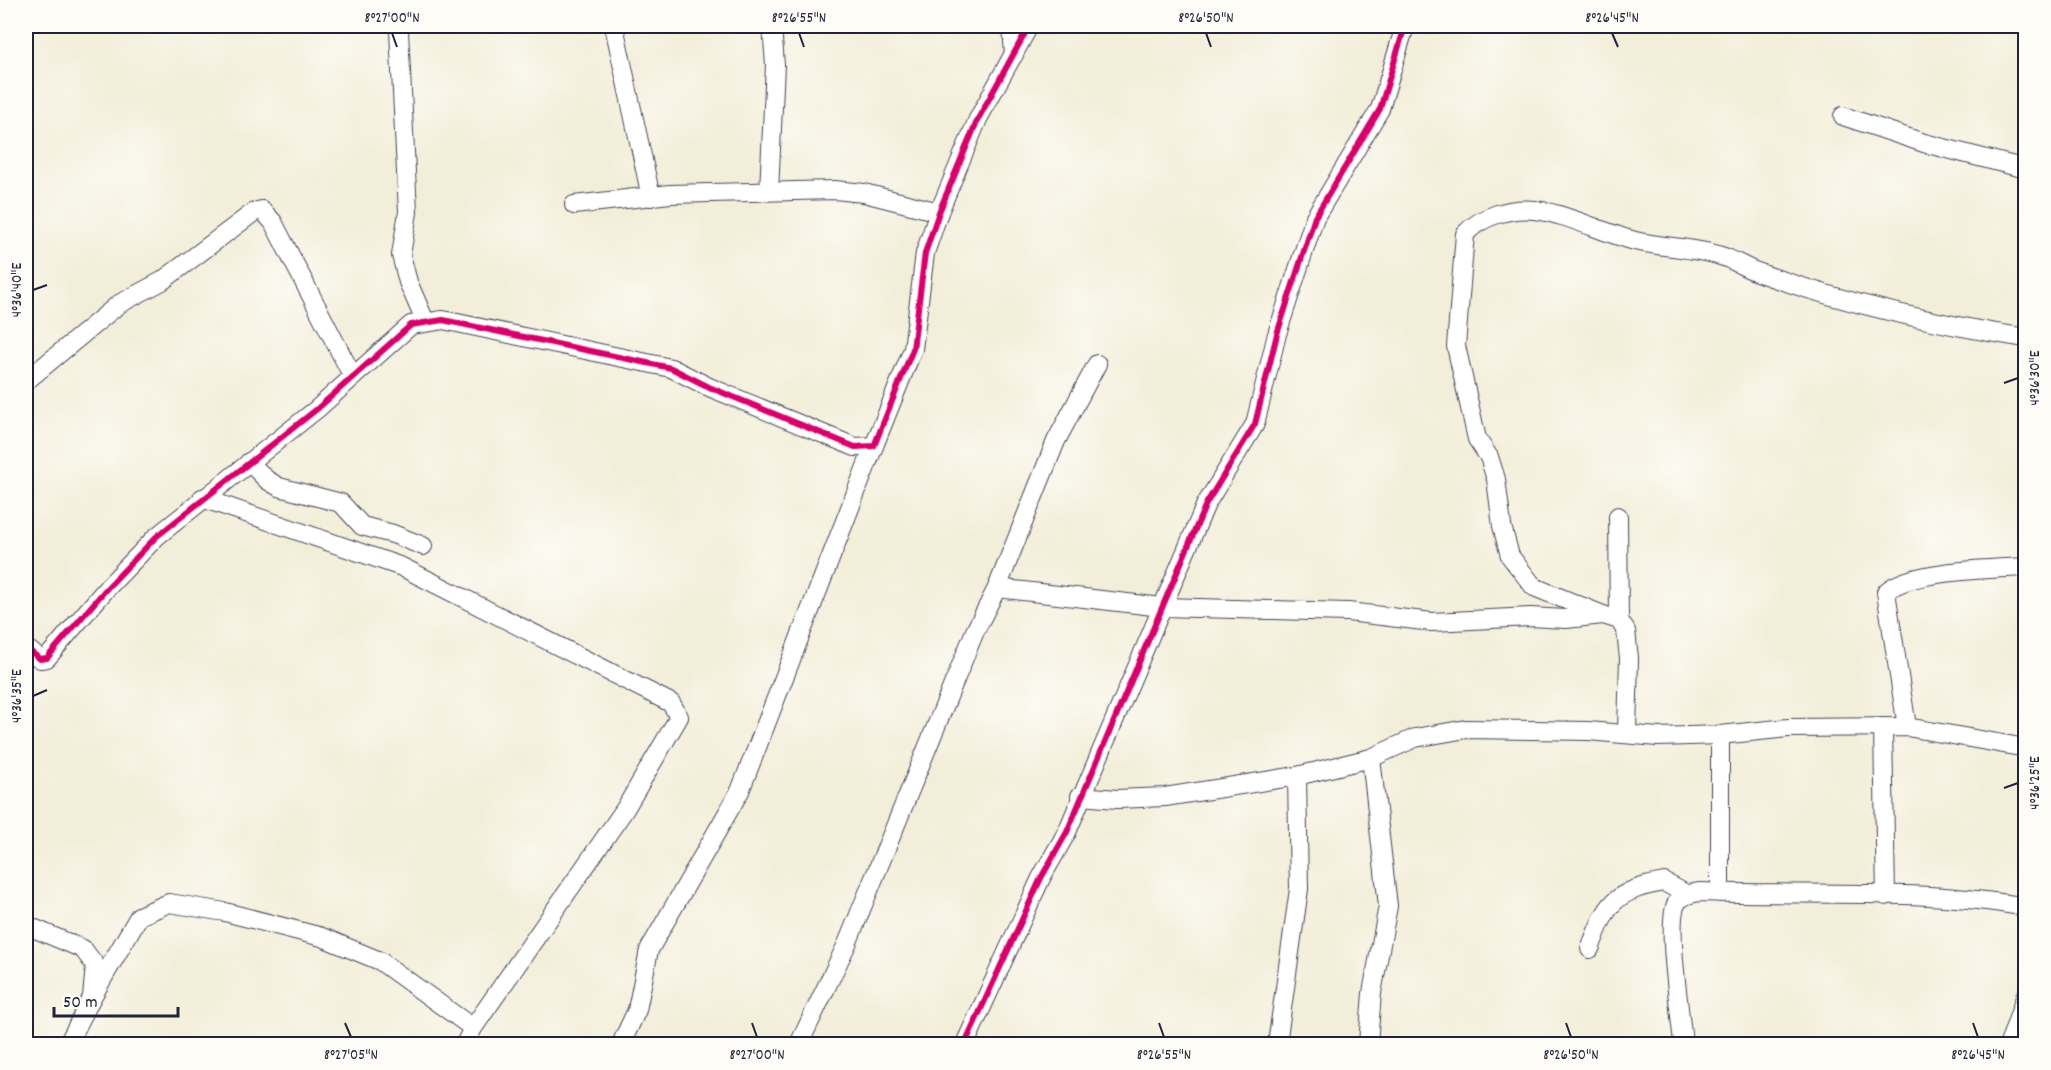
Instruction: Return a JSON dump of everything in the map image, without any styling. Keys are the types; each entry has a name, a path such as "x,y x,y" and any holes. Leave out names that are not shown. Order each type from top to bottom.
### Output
{"street":[{"path":"614,26 651,197"},
{"path":"769,191 775,66 772,26"},
{"path":"1012,26 1014,57"},
{"path":"621,1044 637,1010 650,950 740,791 913,350 925,253 939,213 978,119 1029,26"},
{"path":"965,1044 1041,878 1067,832 1080,796 1206,504 1255,424 1277,334 1315,217 1380,109 1405,26"},
{"path":"399,31 408,212 401,255 408,282 425,321"},
{"path":"1844,116 1924,143 2025,169"},
{"path":"574,205 670,194 836,190 864,193 939,213"},
{"path":"26,381 119,304 162,281 254,212 262,210 273,222 353,377"},
{"path":"1627,732 1629,658 1626,630 1611,617 1534,587 1510,556 1502,526 1496,480 1490,457 1477,439 1456,346 1465,234 1483,219 1510,212 1535,210 1636,241 1677,246 1724,257 1755,272 1866,304 1955,327 2025,338"},
{"path":"26,648 40,659 47,658 156,537 353,377 411,325 425,321 443,320 671,368 709,387 855,447 874,446"},
{"path":"800,1044 847,944 975,631 997,588 1056,441 1096,364"},
{"path":"249,462 267,480 279,487 341,503 362,526 400,536 423,546"},
{"path":"68,1044 92,997 139,916 169,903 225,912 322,937 380,961 469,1036 625,809 679,717 671,702 402,567 202,498"},
{"path":"1611,617 1618,516"},
{"path":"1907,727 1886,592 1904,581 1945,573 2025,567"},
{"path":"997,588 1162,607 1348,612 1432,622 1530,616 1611,617"},
{"path":"1883,727 1886,896"},
{"path":"1080,796 1117,799 1166,797 1297,776 1371,758 1416,738 1466,729 1627,732 1658,736 1720,735 1788,728 1907,727 2025,748"},
{"path":"1720,735 1720,893"},
{"path":"1368,1044 1372,993 1388,906 1371,758"},
{"path":"1276,1044 1299,889 1297,776"},
{"path":"1590,949 1599,925 1612,905 1626,891 1664,882 1686,894 1886,896 1991,901 2025,907"},
{"path":"1683,1044 1673,931 1676,904 1686,894"},
{"path":"26,926 83,949 95,965 92,997"},
{"path":"2009,1044 2025,995"}],"cycle path":[{"path":"26,648 40,659 47,658 107,588 156,537 317,409 411,325 443,320 671,368 709,387 855,447 874,446 913,349 925,253 939,212 978,119 1029,26"},
{"path":"965,1044 1041,878 1067,832 1206,504 1255,424 1277,334 1315,217 1380,109 1405,26"}]}
